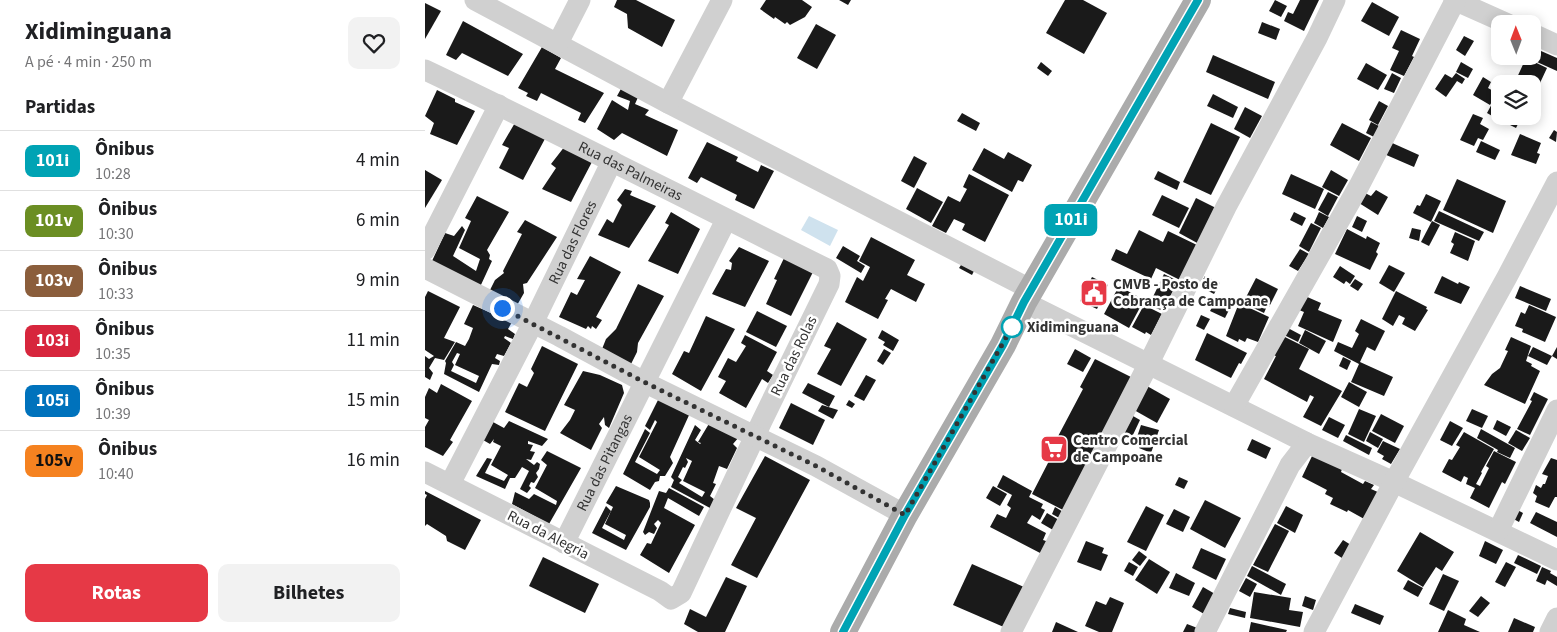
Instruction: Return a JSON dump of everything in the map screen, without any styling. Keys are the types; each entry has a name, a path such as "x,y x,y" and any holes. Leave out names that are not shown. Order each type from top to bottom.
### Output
{"main road":[{"path":"843,632 905,515 1003,345 1028,296 1198,0"}],"street":[{"path":"475,0 1028,296 1148,364 1307,443 1394,482 1557,560"},
{"path":"558,43 580,0"},
{"path":"668,103 722,0"},
{"path":"1011,632 1226,207 1335,0"},
{"path":"1234,406 1359,186 1455,0 1491,16"},
{"path":"1541,38 1557,45"},
{"name":"Rua das Palmeiras","path":"425,70 827,268 830,276"},
{"path":"425,250 499,105"},
{"name":"Rua das Flores","path":"450,484 533,323 612,161"},
{"path":"1315,632 1557,182"},
{"name":"Rua das Pitangas","path":"564,543 727,220"},
{"path":"425,268 646,383 816,466 905,515"},
{"name":"Rua das Rolas","path":"671,599 681,593 755,435 829,284 830,276"},
{"path":"1498,531 1557,410"},
{"path":"1205,632 1290,464 1307,443"},
{"name":"Rua da Alegria","path":"425,472 660,591 671,599"},
{"path":"1550,632 1557,618"}],"water":[{"path":"809,216 838,230 830,246 801,230"}],"building":[{"path":"617,0 636,0 675,20 662,47 628,28 627,14 614,7"},
{"path":"766,0 802,0 812,7 805,17 790,25 775,17 774,19 760,9"},
{"path":"839,0 851,0 848,5"},
{"path":"1065,0 1083,0 1107,13 1084,54 1046,33"},
{"path":"1275,0 1287,6 1281,17 1269,11"},
{"path":"1300,0 1319,0 1304,31 1284,21 1288,12 1293,14"},
{"path":"1372,2 1399,17 1389,36 1361,21"},
{"path":"425,3 441,11 425,39"},
{"path":"463,21 523,54 508,76 462,53 456,60 446,55"},
{"path":"1262,22 1280,29 1276,40 1258,33"},
{"path":"816,24 836,35 817,69 797,58"},
{"path":"1401,30 1420,39 1412,56 1414,57 1404,76 1390,70 1399,51 1392,48"},
{"path":"1464,36 1474,41 1465,56 1456,50"},
{"path":"542,47 561,58 555,69 604,93 585,123 578,120 581,113 541,93 537,101 526,96 528,93 518,88"},
{"path":"1541,51 1557,58 1557,71 1541,64"},
{"path":"1213,55 1275,82 1268,99 1206,72"},
{"path":"1041,62 1052,71 1048,76 1037,68"},
{"path":"1461,62 1473,69 1468,78 1456,72"},
{"path":"1366,63 1387,75 1378,90 1357,79"},
{"path":"1523,65 1541,65 1547,68 1541,81 1541,75 1518,75"},
{"path":"1392,73 1401,78 1394,93 1384,89"},
{"path":"1456,73 1465,79 1462,84 1457,81 1446,97 1435,89 1445,74 1452,78"},
{"path":"1483,77 1491,82 1488,88 1491,90 1490,105 1473,95"},
{"path":"622,87 639,95 635,104 649,110 645,115 678,130 667,156 622,133 614,140 597,129 612,100 628,110 630,101 617,96"},
{"path":"437,90 455,99 455,102 475,111 457,145 430,134 434,123 425,116"},
{"path":"1213,94 1238,107 1233,118 1207,106"},
{"path":"1379,101 1388,106 1378,125 1369,120"},
{"path":"1491,106 1491,115 1487,113"},
{"path":"1245,107 1262,116 1250,138 1234,129"},
{"path":"962,113 980,123 976,131 957,121"},
{"path":"1473,114 1483,118 1480,124 1489,129 1483,140 1478,138 1474,146 1460,140"},
{"path":"516,121 547,135 523,180 499,168 509,148 502,145"},
{"path":"1371,122 1379,126 1374,137 1366,133"},
{"path":"1211,123 1240,137 1211,195 1183,182"},
{"path":"1342,123 1371,138 1359,161 1330,145"},
{"path":"1554,130 1557,132 1556,142 1549,138"},
{"path":"1520,134 1541,143 1537,153 1540,154 1536,164 1511,155"},
{"path":"1481,141 1500,150 1495,160 1476,152"},
{"path":"707,142 738,157 736,161 758,172 761,165 774,171 754,209 735,200 737,195 701,177 697,183 688,178"},
{"path":"1390,142 1419,155 1414,167 1384,154"},
{"path":"565,146 593,160 571,202 542,189 556,168 551,164"},
{"path":"984,148 1004,159 1008,152 1032,165 1023,182 1018,180 1012,192 972,170"},
{"path":"914,156 927,163 914,188 901,181"},
{"path":"425,170 442,180 425,208"},
{"path":"1331,170 1348,180 1339,196 1322,187"},
{"path":"1158,171 1180,182 1177,190 1154,179"},
{"path":"969,174 1009,195 985,242 962,230 965,224 954,219 946,233 932,226 948,196 960,202 967,189 963,187"},
{"path":"1291,174 1324,189 1315,209 1282,194"},
{"path":"1457,179 1506,201 1493,233 1443,210"},
{"path":"917,188 943,202 931,223 906,209"},
{"path":"625,189 632,191 630,195 656,206 629,248 598,235 607,219 613,223 622,205 617,200"},
{"path":"1376,190 1388,197 1378,215 1359,203 1365,193 1371,196"},
{"path":"1328,192 1338,197 1328,216 1318,210"},
{"path":"1426,194 1441,201 1431,222 1413,213 1417,205 1420,206"},
{"path":"1162,195 1189,208 1179,228 1152,215"},
{"path":"477,196 509,212 487,250 490,255 489,259 492,261 480,287 432,261 445,233 454,236 462,226 465,230 453,256 476,271 480,259 459,248 471,221 465,218"},
{"path":"1196,198 1216,208 1199,244 1179,233"},
{"path":"1439,211 1484,232 1479,241 1434,221"},
{"path":"671,212 700,229 678,274 648,261 669,225 665,223"},
{"path":"1294,212 1306,218 1302,226 1290,220"},
{"path":"1319,212 1329,217 1323,228 1314,223"},
{"path":"1357,216 1367,221 1362,232 1352,227"},
{"path":"525,220 557,237 527,283 523,284 524,293 516,307 489,292 495,280 504,273 503,271 522,234 517,232"},
{"path":"1432,221 1440,225 1429,246 1421,242"},
{"path":"1311,223 1321,228 1309,252 1299,246"},
{"path":"1412,228 1421,230 1419,241 1409,238"},
{"path":"1347,229 1366,239 1367,236 1380,243 1376,252 1378,254 1370,270 1335,254"},
{"path":"1139,230 1163,242 1168,231 1197,245 1180,280 1156,268 1151,279 1111,260 1116,249 1127,254"},
{"path":"1455,232 1475,241 1468,261 1450,253 1454,244 1451,242"},
{"path":"871,237 915,260 907,275 925,284 916,302 891,289 885,299 888,300 878,319 845,302 857,277 863,281 870,267 859,261"},
{"path":"843,246 860,256 857,261 865,266 861,273 836,258"},
{"path":"739,247 769,261 745,307 712,294 726,269 731,270 732,263 729,261"},
{"path":"1300,249 1309,254 1298,271 1289,266"},
{"path":"590,256 621,272 596,317 602,320 596,329 592,326 591,329 588,326 586,329 559,317 571,292 577,295 585,280 577,279"},
{"path":"785,256 814,270 791,316 766,304 777,280 774,279"},
{"path":"963,262 975,269 972,275 959,268"},
{"path":"1389,265 1405,273 1394,292 1379,283"},
{"path":"1340,266 1355,276 1350,284 1346,281 1344,284 1333,277"},
{"path":"1164,274 1178,281 1163,311 1149,305"},
{"path":"1205,276 1220,283 1214,294 1199,286"},
{"path":"1442,276 1458,284 1459,282 1470,287 1461,304 1434,293"},
{"name":"CMVB - Posto de Cobrança de Campoane","path":"1092,277 1108,285 1097,309 1080,301"},
{"path":"1256,278 1278,289 1264,313 1243,303"},
{"path":"1355,279 1363,284 1358,291 1350,286"},
{"path":"638,284 664,296 638,343 637,352 631,364 602,349 606,339 616,329"},
{"path":"1119,286 1144,300 1129,328 1104,314"},
{"path":"1520,286 1551,299 1546,311 1515,298"},
{"path":"428,291 460,307 444,338 455,342 444,360 435,358 429,368 433,373 430,380 425,377 425,356 429,359 434,356 425,350 425,297"},
{"path":"1396,291 1427,307 1426,309 1428,310 1415,331 1402,324 1405,318 1399,315 1393,326 1382,319"},
{"path":"1305,296 1321,303 1318,310 1342,320 1333,342 1298,326 1304,312 1299,310"},
{"path":"1217,298 1231,306 1225,318 1210,311"},
{"path":"1239,303 1269,317 1258,342 1247,338 1245,342 1239,339 1238,342 1226,336"},
{"path":"473,305 512,322 508,329 515,334 513,339 505,336 504,338 511,343 504,356 497,354 495,358 500,361 499,365 492,364 479,392 444,374 445,361 456,342 465,346 469,339 473,328 464,324","holes":["457,353 460,354 455,365 479,376 476,383 451,371 454,365 452,362"]},
{"path":"1144,305 1162,314 1151,335 1132,327"},
{"path":"1529,305 1556,317 1545,342 1522,332 1523,329 1515,326 1521,312 1525,314"},
{"path":"757,311 787,326 776,347 746,332"},
{"path":"1201,315 1210,319 1204,330 1196,326"},
{"path":"706,316 735,329 701,391 672,374 684,351 689,353"},
{"path":"1361,319 1385,331 1375,351 1367,347 1360,362 1393,377 1384,396 1351,382 1359,364 1334,351 1338,342 1352,348 1359,334 1355,331"},
{"path":"837,322 867,339 841,386 817,374 831,349 824,346"},
{"path":"1286,327 1301,335 1298,342 1282,334"},
{"path":"882,330 899,340 893,351 883,345 885,342 878,338"},
{"path":"1305,330 1326,341 1319,354 1299,343"},
{"path":"1207,333 1247,353 1231,378 1195,360"},
{"path":"745,335 777,352 767,371 773,375 768,383 762,379 746,408 719,393 726,381 718,377 728,358 736,362 746,346 741,343"},
{"path":"1283,336 1309,349 1299,369 1342,391 1321,426 1303,417 1314,397 1310,395 1307,402 1264,379 1276,356 1273,355"},
{"path":"1511,337 1531,346 1526,361 1540,371 1525,404 1484,385 1492,374 1500,368 1508,351 1505,350"},
{"path":"542,346 578,364 545,431 505,412 519,383 527,387 534,373 531,369"},
{"path":"1533,347 1552,356 1547,365 1528,356"},
{"path":"1557,347 1557,359 1552,356"},
{"path":"884,349 891,353 883,365 877,361"},
{"path":"1075,349 1091,358 1083,372 1067,364"},
{"path":"1343,357 1351,361 1347,370 1339,366"},
{"path":"1095,359 1135,379 1063,510 1032,494 1049,461 1046,459 1083,389 1080,387"},
{"path":"583,371 600,375 622,385 624,393 609,428 605,425 604,417 599,424 602,428 591,450 560,433 575,410 564,405"},
{"path":"866,375 876,380 864,401 854,396"},
{"path":"1349,382 1367,392 1359,407 1341,397"},
{"path":"808,383 835,396 829,407 802,393"},
{"path":"441,384 472,401 450,440 453,442 443,456 425,447 425,427 429,420 425,418 425,397 429,388 437,393"},
{"path":"1147,386 1170,399 1157,423 1134,410"},
{"path":"1534,392 1548,399 1530,435 1517,429 1532,401 1530,400"},
{"path":"659,398 690,413 670,457 673,463 665,476 660,476 659,481 655,482 650,490 623,474 645,429 650,433 635,462 657,474 660,470 639,457 657,422 655,420 650,430 645,426"},
{"path":"849,400 855,404 852,408 846,405"},
{"path":"791,403 825,420 813,445 779,428"},
{"path":"822,405 838,410 833,419 818,411"},
{"path":"1359,409 1376,416 1364,442 1348,434"},
{"path":"1472,409 1488,416 1482,428 1466,421"},
{"path":"1381,414 1404,426 1395,443 1372,431"},
{"path":"1133,416 1140,420 1131,439 1123,435"},
{"path":"1329,417 1345,425 1338,438 1322,430"},
{"path":"1497,420 1511,427 1506,436 1493,429"},
{"path":"509,421 548,439 542,446 528,441 528,444 533,445 530,451 535,452 531,460 526,459 534,465 537,462 540,464 536,473 538,477 534,483 531,482 529,486 531,488 527,493 520,489 529,471 522,467 515,478 510,478 505,489 476,476 487,458 492,459 485,473 504,481 508,475 491,465 501,446 493,442 494,439 490,444 483,440 493,422 504,428"},
{"path":"1450,421 1463,428 1452,446 1440,440"},
{"path":"710,422 739,437 733,444 737,448 727,469 719,466 713,483 716,484 710,496 715,500 710,508 671,487 674,480 671,477 695,425 701,430 695,440 700,444 701,443 698,442","holes":["686,458 692,461 683,481 705,492 702,497 679,483 682,480 678,477 688,462"]},
{"path":"1141,425 1159,430 1151,453 1139,448 1142,439 1137,437"},
{"path":"1481,429 1515,448 1510,458 1497,452 1498,450 1477,438"},
{"path":"1516,430 1530,438 1522,451 1508,443"},
{"path":"1370,432 1383,439 1378,448 1366,441"},
{"path":"1464,432 1494,449 1476,484 1480,486 1489,468 1486,466 1494,451 1516,462 1505,484 1502,482 1489,508 1470,498 1475,488 1466,484 1468,478 1464,476 1461,482 1442,472 1449,459 1452,460 1460,447 1456,445"},
{"path":"1346,435 1372,448 1369,455 1343,441"},
{"path":"1252,439 1271,448 1266,459 1247,450"},
{"path":"1383,441 1400,449 1391,464 1382,459 1384,456 1377,452"},
{"path":"547,451 581,468 549,524 512,504 515,492 529,499 534,494 556,505 557,501 535,488 547,465 541,460"},
{"path":"1313,454 1342,469 1341,472 1363,484 1365,481 1374,485 1371,489 1380,493 1366,520 1348,510 1347,512 1330,504 1333,498 1325,494 1327,490 1302,477"},
{"path":"765,456 810,480 757,578 731,565 756,518 736,508"},
{"path":"1551,458 1557,460 1557,497 1555,497 1549,508 1535,502 1537,496 1533,493 1536,485 1541,488 1545,484 1548,476 1542,474"},
{"path":"1003,475 1032,491 1029,497 1043,504 1041,508 1045,510 1040,520 1032,515 1027,523 1046,533 1043,540 1049,542 1042,554 990,527 997,514 1006,518 1011,508 1007,505 1012,495 997,487"},
{"path":"1179,477 1188,481 1184,489 1175,485"},
{"path":"616,486 649,500 650,503 650,507 626,550 592,533 606,506 611,511 602,528 624,540 626,535 605,524 613,507 606,503"},
{"path":"993,486 1007,494 1000,506 986,498"},
{"path":"669,488 704,507 699,516 668,498 664,508 695,525 669,573 640,555 647,543 651,544 661,523 658,520 654,524 657,528 654,534 649,532 645,535 643,532 659,491 666,493"},
{"path":"425,491 481,520 465,550 447,541 446,536 427,524 425,526 425,499 427,495"},
{"path":"1205,500 1241,518 1225,548 1190,529"},
{"path":"1146,506 1164,515 1146,551 1127,542"},
{"path":"1286,506 1303,515 1295,533 1277,523"},
{"path":"1055,507 1065,513 1061,519 1052,514"},
{"path":"1512,507 1523,513 1519,522 1508,516"},
{"path":"1174,509 1190,517 1183,532 1166,524"},
{"path":"1536,512 1557,522 1557,537 1530,523"},
{"path":"1047,513 1059,520 1053,530 1041,523"},
{"path":"1275,524 1289,531 1268,572 1253,565"},
{"path":"1420,532 1454,552 1442,571 1436,567 1423,587 1397,571"},
{"path":"1343,540 1351,545 1342,558 1334,553"},
{"path":"1086,541 1104,548 1102,553 1108,555 1101,571 1077,562"},
{"path":"1485,541 1503,550 1496,564 1479,556"},
{"path":"1201,548 1226,559 1216,580 1192,568"},
{"path":"1139,551 1147,557 1140,566 1132,560"},
{"path":"1518,555 1541,566 1537,574 1514,563"},
{"path":"543,557 599,584 585,613 529,586"},
{"path":"1149,559 1170,572 1157,594 1135,580"},
{"path":"1129,562 1138,567 1133,576 1124,571"},
{"path":"1506,562 1516,567 1505,587 1495,582"},
{"path":"972,564 1024,587 1006,628 953,605"},
{"path":"1252,566 1286,584 1281,595 1247,576"},
{"path":"1542,567 1551,571 1550,573 1557,577 1557,586 1547,580 1545,585 1536,581"},
{"path":"1176,573 1195,583 1189,596 1169,588"},
{"path":"1443,574 1459,581 1444,611 1429,604"},
{"path":"726,577 747,586 725,632 698,632 684,624 690,609 706,617"},
{"path":"1246,578 1257,584 1250,597 1239,591"},
{"path":"1408,580 1423,588 1418,597 1403,589"},
{"path":"1203,587 1222,598 1211,618 1192,607"},
{"path":"1254,592 1291,598 1289,610 1303,612 1300,627 1250,618"},
{"path":"1305,596 1316,600 1313,610 1302,606"},
{"path":"1481,596 1490,603 1478,617 1469,611"},
{"path":"1110,597 1124,603 1112,632 1099,632 1085,626 1096,601 1106,605"},
{"path":"1355,604 1384,616 1380,625 1351,613"},
{"path":"1230,608 1246,612 1245,618 1228,614"},
{"path":"1448,610 1466,619 1464,625 1480,632 1438,632"},
{"path":"1514,618 1535,627 1533,632 1508,632"},
{"path":"1056,622 1078,632 1052,632"},
{"path":"1251,622 1287,630 1286,632 1249,632"},
{"path":"1187,624 1200,629 1198,632 1183,632"}],"bus line":[{"name":"101i","path":"843,632 905,515 1003,345 1024,302 1198,0"}],"place":[{"name":"CMVB - Posto de Cobrança de Campoane","path":"1094,293"},
{"name":"Xidiminguana","path":"1012,327"},
{"name":"Centro Comercial de Campoane","path":"1054,449"}],"route":[{"path":"502,308 646,383 816,466 905,515 1012,327"}]}
